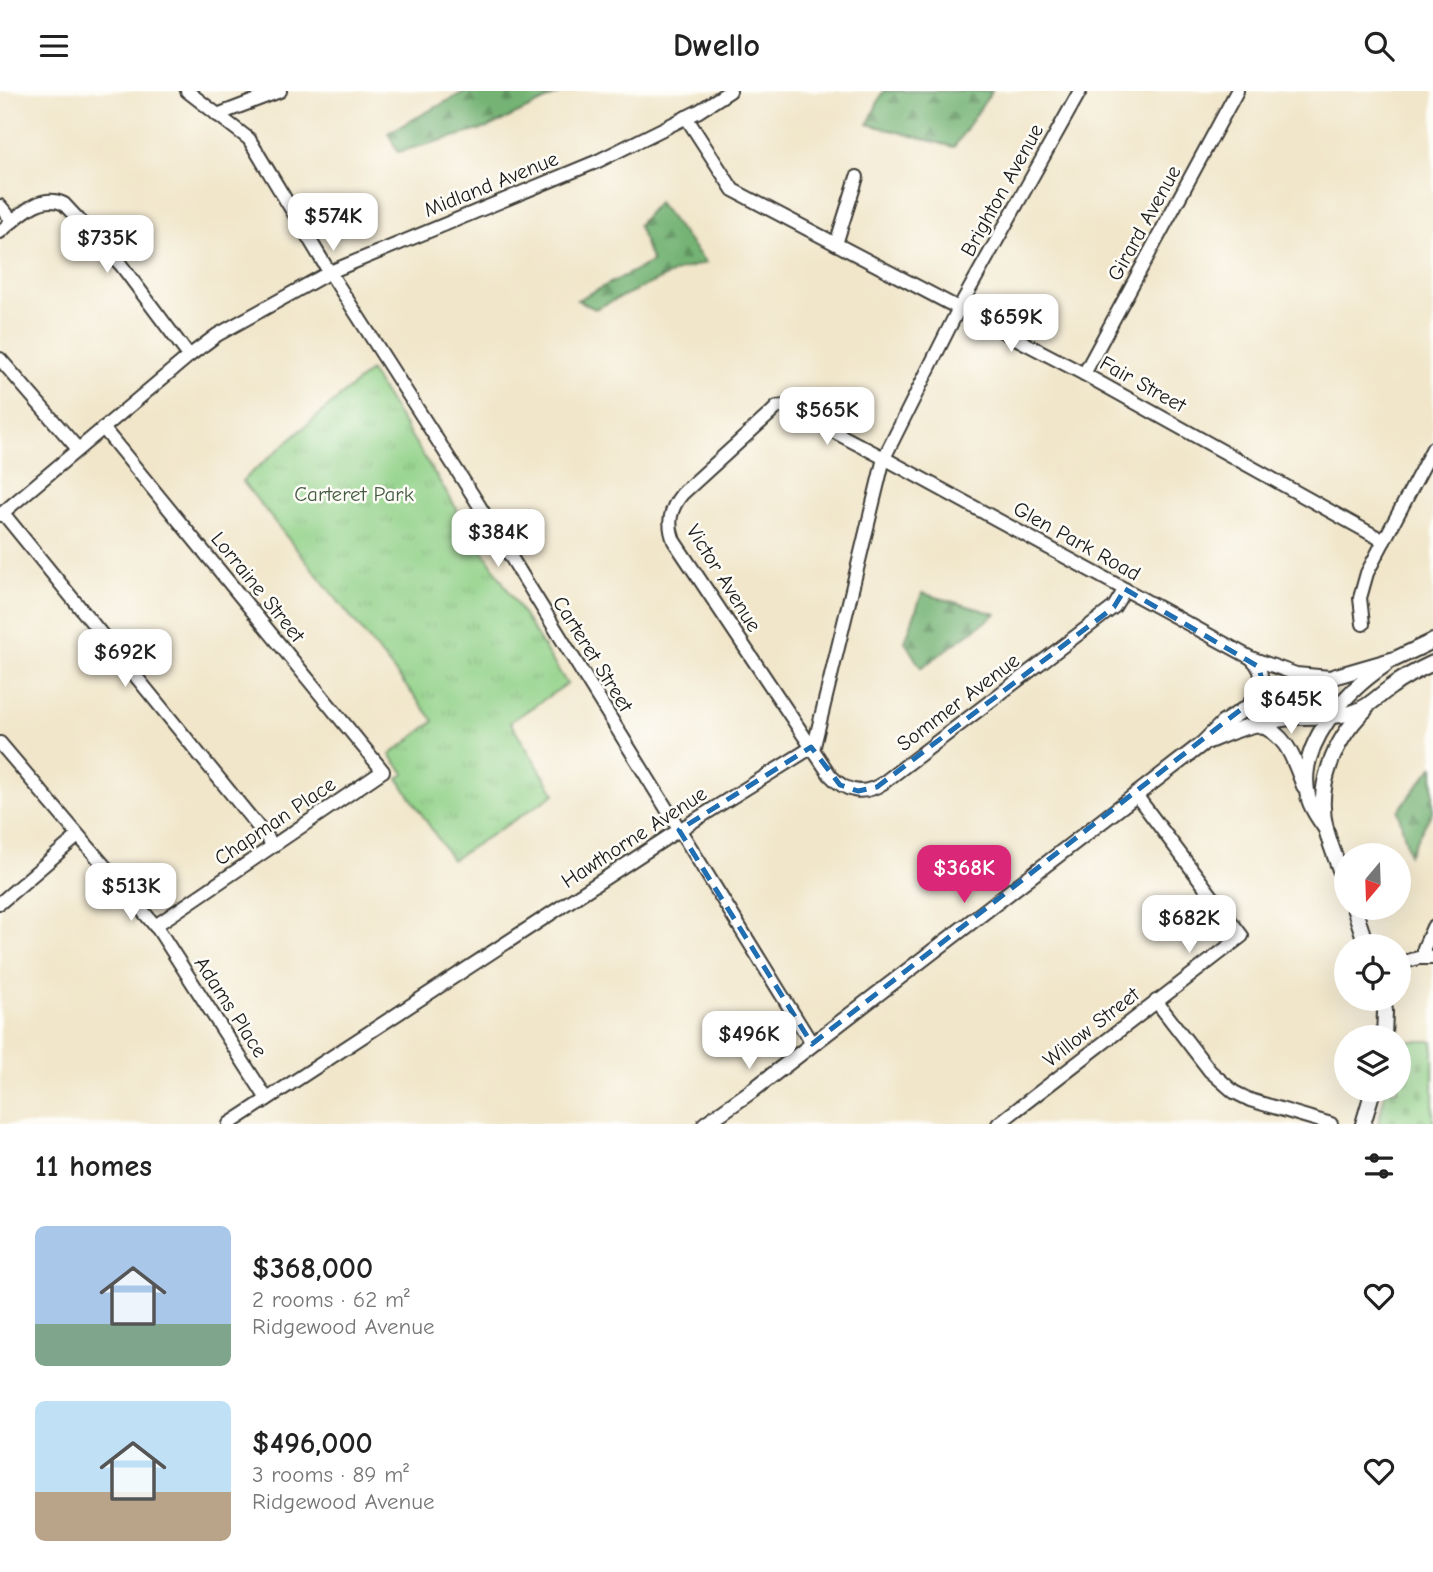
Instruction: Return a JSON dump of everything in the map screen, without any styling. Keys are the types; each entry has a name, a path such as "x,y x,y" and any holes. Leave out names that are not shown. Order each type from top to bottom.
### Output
{"street":[{"name":"Carteret Street","path":"187,91 249,139 812,1044"},
{"path":"217,115 280,91"},
{"name":"Midland Avenue","path":"1,514 217,335 330,272 598,161 686,117 730,91"},
{"name":"Brighton Avenue","path":"884,458 958,308 1080,91"},
{"name":"Girard Avenue","path":"1084,374 1237,91"},
{"name":"Fair Street","path":"686,117 733,190 1084,374 1384,541"},
{"path":"836,244 857,177"},
{"path":"0,232 45,200 58,201 69,208 121,265 189,356"},
{"path":"0,206 13,221"},
{"path":"0,359 78,449"},
{"name":"Victor Avenue","path":"811,747 674,541 670,513 682,494 778,407 785,406 884,458"},
{"name":"Lorraine Street","path":"103,428 383,771"},
{"path":"1363,624 1360,598 1363,584 1433,448"},
{"path":"811,747 814,745 884,458"},
{"name":"Glen Park Road","path":"884,458 1251,658 1296,674 1333,677"},
{"path":"1,514 273,845"},
{"name":"Sommer Avenue","path":"811,747 832,778 840,785 858,791 877,787 1114,607 1125,589"},
{"path":"715,1122 812,1044 1202,744 1223,723 1247,708 1333,677 1395,659 1433,641"},
{"path":"1247,708 1262,681 1259,667 1251,658"},
{"path":"1310,800 1307,784 1311,757 1318,737 1331,716 1361,684 1395,659"},
{"path":"1326,829 1323,799 1328,772 1346,734 1360,715 1391,686 1433,663"},
{"path":"1202,744 1257,724 1301,717 1346,715 1368,707"},
{"path":"1257,724 1275,732 1286,744 1334,851"},
{"name":"Adams Place","path":"0,743 155,926 267,1099"},
{"name":"Hawthorne Avenue","path":"229,1124 679,830 811,747"},
{"name":"Chapman Place","path":"155,926 383,771"},
{"name":"Willow Street","path":"999,1124 1242,936 1136,795"},
{"path":"0,903 78,835"},
{"path":"1411,960 1429,958 1424,948 1433,927"},
{"path":"1156,1001 1210,1071 1225,1085 1250,1100 1331,1124"},
{"path":"1363,1124 1369,1102"}],"highlighted area":[{"path":"1125,589 1259,667 1262,681 1253,700 812,1044 679,830 811,747 840,785 858,791 877,787 1114,607"}],"green space":[{"path":"466,91 565,91 487,128 398,152 388,133"},
{"path":"884,91 992,91 954,147 868,124"},
{"path":"658,202 706,263 680,270 595,309 577,300 652,262 638,225"},
{"name":"Carteret Park","path":"370,371 567,684 510,722 555,794 452,860 398,778 405,774 390,755 434,721 242,481"},
{"path":"922,593 996,614 921,668 905,642"},
{"path":"1433,766 1433,810 1411,850 1411,843 1406,843 1398,811"},
{"path":"1411,1041 1433,1041 1433,1124 1378,1124 1383,1102 1411,1102"}]}
